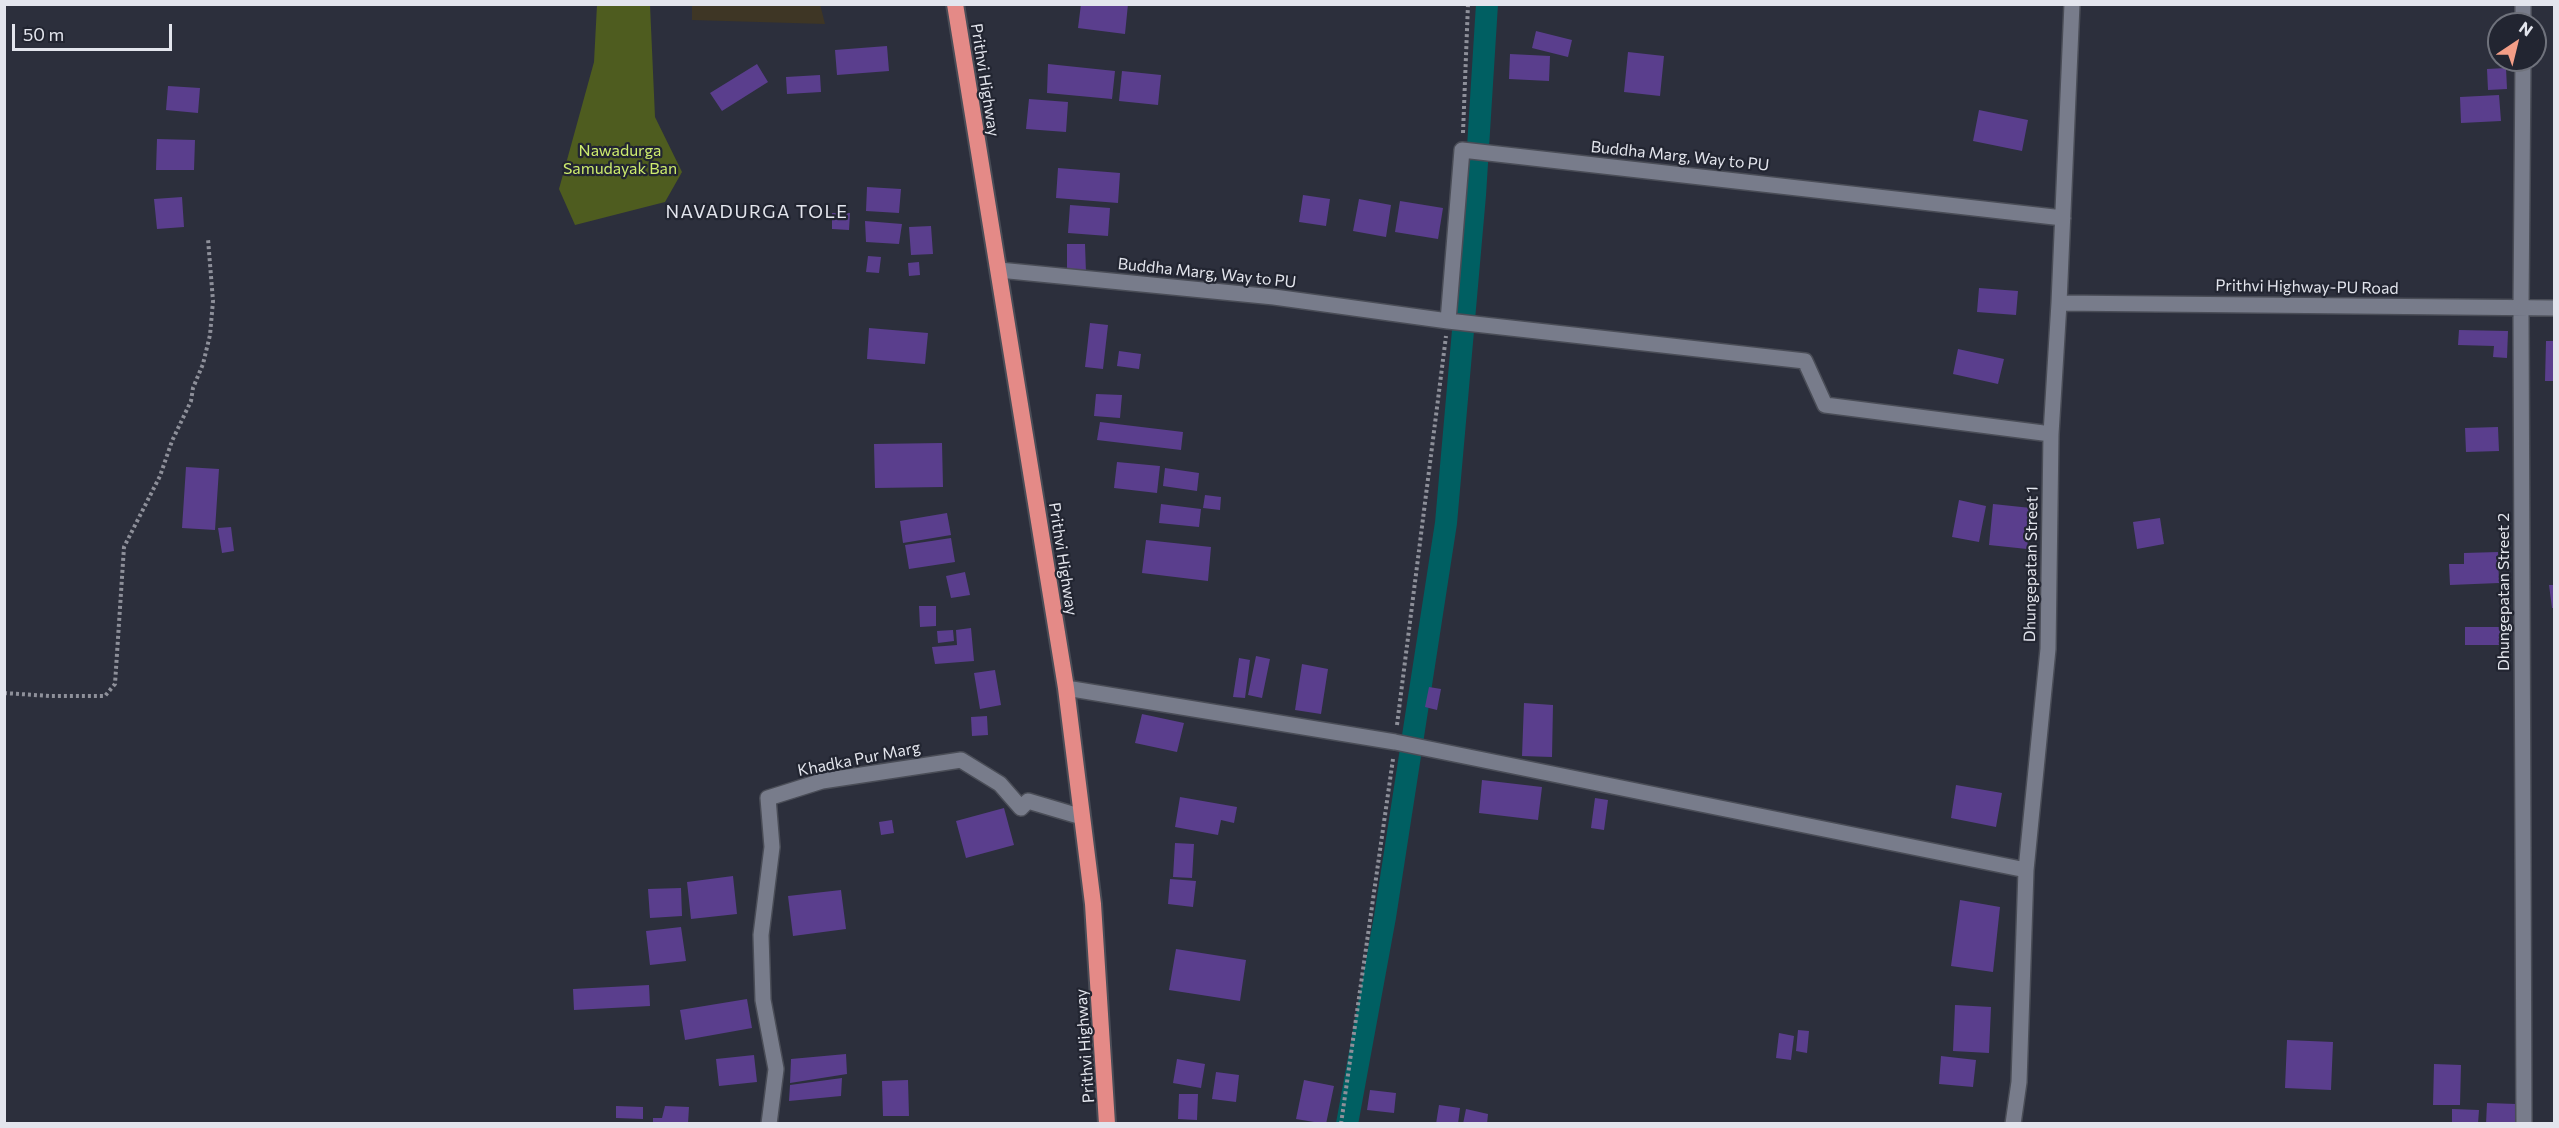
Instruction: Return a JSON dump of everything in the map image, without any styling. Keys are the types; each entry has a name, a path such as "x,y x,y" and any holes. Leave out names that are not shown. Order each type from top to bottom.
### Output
{"highway":[{"name":"Prithvi Highway","path":"955,4 1066,688 1093,904 1107,1124"}],"street":[{"name":"Dhungepatan Street 1","path":"2013,1124 2019,1082 2026,870 2048,649 2051,434 2072,4"},
{"name":"Dhungepatan Street 2","path":"2523,72 2521,308 2524,1124"},
{"name":"Buddha Marg, Way to PU","path":"1462,150 2063,218"},
{"path":"1448,321 1462,150"},
{"name":"Buddha Marg, Way to PU","path":"999,270 1274,297 1448,321 1805,361 1826,405 2051,434"},
{"name":"Prithvi Highway-PU Road","path":"2059,303 2554,308"},
{"path":"1066,688 1395,742 2026,870"},
{"name":"Khadka Pur Marg","path":"769,1124 776,1069 763,1000 761,935 772,847 768,798 822,781 961,760 1000,784 1020,808 1028,801 1082,817"}],"path":[{"path":"1462,150 1468,4"},
{"path":"4,693 105,696 115,684 124,547 160,476 172,441 191,401 210,335 213,301 208,239"}],"shaded area":[{"path":"820,4 825,24 692,20 692,5"}],"green space":[{"name":"Nawadurga Samudayak Ban","path":"597,5 650,5 655,117 682,172 665,202 575,225 559,189 594,62"}],"building":[{"path":"1081,4 1128,4 1125,34 1078,28"},
{"path":"1536,31 1572,40 1568,57 1532,48"},
{"path":"887,46 889,71 837,75 835,50"},
{"path":"1628,52 1664,56 1660,96 1624,92"},
{"path":"1510,54 1550,56 1549,81 1509,79"},
{"path":"757,64 768,82 722,111 710,93"},
{"path":"1048,64 1115,71 1112,99 1047,93"},
{"path":"1122,71 1161,75 1158,105 1119,101"},
{"path":"2487,72 2506,72 2507,89 2488,90"},
{"path":"820,75 821,92 787,94 786,77"},
{"path":"168,86 200,88 198,113 166,110"},
{"path":"2499,95 2501,121 2461,123 2460,97"},
{"path":"1029,99 1068,102 1066,132 1026,129"},
{"path":"1979,110 2028,120 2022,151 1973,141"},
{"path":"157,139 195,140 194,170 156,170"},
{"path":"1058,168 1120,173 1118,203 1056,198"},
{"path":"867,187 901,189 899,213 866,211"},
{"path":"1303,195 1330,199 1326,226 1299,222"},
{"path":"182,197 184,227 157,229 154,199"},
{"path":"1359,199 1391,205 1386,237 1353,231"},
{"path":"1400,201 1443,208 1438,239 1395,232"},
{"path":"1070,205 1110,208 1108,236 1068,233"},
{"path":"832,213 850,213 849,230 832,229"},
{"path":"865,221 902,224 899,244 866,242"},
{"path":"931,226 933,254 911,255 909,227"},
{"path":"1067,244 1085,244 1086,273 1067,273"},
{"path":"868,256 881,257 879,273 866,272"},
{"path":"919,262 920,275 909,276 908,263"},
{"path":"1979,288 2018,291 2016,315 1977,312"},
{"path":"1090,323 1108,325 1103,369 1085,367"},
{"path":"869,328 928,333 925,364 867,359"},
{"path":"2459,330 2508,331 2507,358 2493,357 2494,346 2458,345"},
{"path":"2546,341 2554,341 2554,381 2545,381"},
{"path":"1958,349 2004,359 1998,384 1953,374"},
{"path":"1119,351 1141,354 1139,369 1117,366"},
{"path":"1096,394 1122,395 1120,418 1094,416"},
{"path":"1100,422 1183,432 1181,450 1097,440"},
{"path":"2498,427 2499,451 2466,452 2465,428"},
{"path":"942,443 943,487 875,488 874,444"},
{"path":"1117,462 1160,466 1157,493 1114,488"},
{"path":"186,467 219,469 215,530 182,528"},
{"path":"1165,468 1199,473 1197,491 1163,486"},
{"path":"1205,495 1221,497 1220,510 1203,508"},
{"path":"1959,500 1986,506 1979,542 1952,537"},
{"path":"1161,504 1201,509 1199,527 1159,523"},
{"path":"1993,504 2031,508 2027,549 1989,545"},
{"path":"947,513 951,535 903,543 900,521"},
{"path":"2160,518 2164,544 2137,549 2133,522"},
{"path":"231,527 234,551 222,553 218,528"},
{"path":"951,538 955,562 909,569 905,545"},
{"path":"1146,540 1211,547 1208,581 1142,573"},
{"path":"2498,552 2499,583 2450,585 2449,564 2464,564 2464,553"},
{"path":"965,572 970,595 951,598 946,576"},
{"path":"2549,585 2554,585 2554,608 2552,608"},
{"path":"919,606 936,606 936,626 920,627"},
{"path":"2465,627 2502,627 2502,645 2465,645"},
{"path":"971,628 974,661 935,664 932,647 957,645 956,630"},
{"path":"953,630 954,641 938,643 937,631"},
{"path":"1256,656 1270,659 1262,698 1248,695"},
{"path":"1239,658 1250,660 1245,698 1233,697"},
{"path":"1302,664 1328,669 1321,714 1295,710"},
{"path":"995,670 1001,705 980,709 974,673"},
{"path":"1429,687 1441,689 1437,710 1425,707"},
{"path":"1524,703 1553,705 1552,757 1522,756"},
{"path":"1142,714 1184,723 1177,752 1135,743"},
{"path":"987,716 988,735 972,736 971,717"},
{"path":"1482,780 1542,787 1538,820 1479,813"},
{"path":"1956,785 2002,793 1996,827 1951,818"},
{"path":"1180,797 1237,807 1234,823 1221,820 1218,835 1175,827"},
{"path":"1595,798 1608,800 1604,830 1591,828"},
{"path":"1004,808 1014,845 966,858 956,821"},
{"path":"892,820 894,833 881,835 879,822"},
{"path":"1175,843 1194,844 1192,878 1173,877"},
{"path":"733,876 737,914 691,919 687,882"},
{"path":"1170,879 1196,881 1193,907 1168,904"},
{"path":"681,888 682,916 650,918 648,889"},
{"path":"841,890 846,929 793,936 788,896"},
{"path":"1960,900 2000,907 1993,972 1951,966"},
{"path":"681,927 686,961 650,965 646,931"},
{"path":"1176,949 1246,960 1240,1001 1169,990"},
{"path":"649,985 650,1006 574,1010 573,989"},
{"path":"747,999 752,1028 685,1040 680,1010"},
{"path":"1955,1005 1991,1007 1989,1053 1953,1051"},
{"path":"1798,1030 1809,1031 1807,1053 1796,1051"},
{"path":"1779,1033 1794,1036 1791,1060 1776,1058"},
{"path":"2287,1040 2333,1042 2331,1090 2285,1088"},
{"path":"846,1054 847,1074 790,1083 791,1059"},
{"path":"754,1055 757,1082 719,1086 716,1059"},
{"path":"1941,1056 1976,1060 1973,1087 1939,1084"},
{"path":"1177,1059 1205,1064 1201,1088 1173,1083"},
{"path":"2434,1064 2461,1065 2460,1105 2433,1105"},
{"path":"1216,1072 1239,1075 1236,1102 1212,1099"},
{"path":"842,1078 841,1096 789,1101 790,1085"},
{"path":"908,1080 909,1116 883,1116 882,1081"},
{"path":"1304,1080 1334,1086 1326,1124 1296,1119"},
{"path":"1370,1090 1396,1093 1394,1113 1367,1110"},
{"path":"1179,1094 1198,1094 1197,1120 1178,1119"},
{"path":"2487,1103 2516,1104 2515,1124 2486,1124"},
{"path":"1439,1105 1460,1108 1458,1124 1436,1124"},
{"path":"616,1106 643,1107 643,1119 616,1118"},
{"path":"665,1106 689,1107 688,1124 653,1124 653,1118 662,1118"},
{"path":"1466,1109 1488,1114 1487,1124 1463,1124"},
{"path":"2452,1109 2479,1110 2478,1124 2452,1124"}],"waterway":[{"path":"1347,1124 1385,917 1446,523 1475,195 1487,4"}],"district":[{"name":"NAVADURGA TOLE","path":"757,212"}]}
